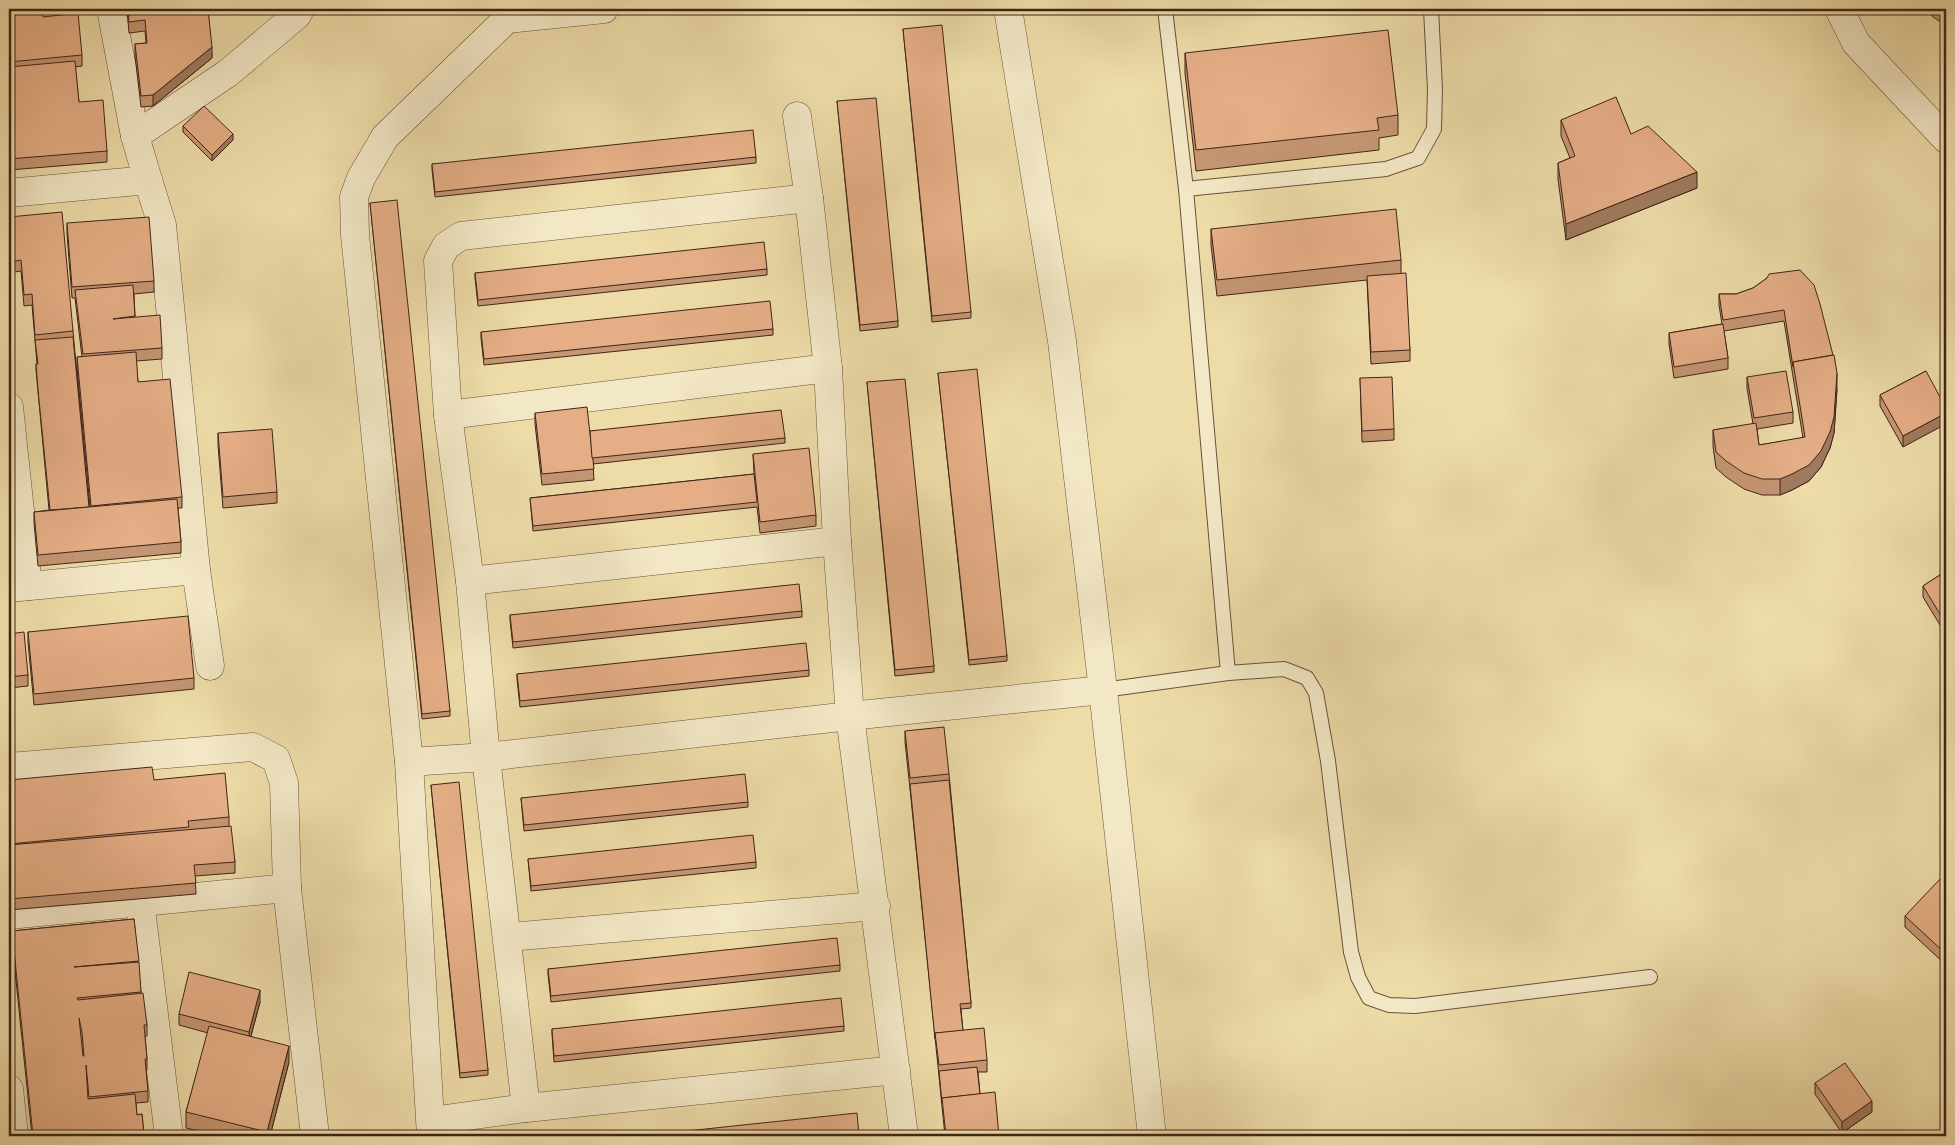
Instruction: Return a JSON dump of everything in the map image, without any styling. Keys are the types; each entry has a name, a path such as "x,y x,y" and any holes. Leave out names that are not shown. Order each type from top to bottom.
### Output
{"street":[{"path":"111,9 135,136 162,225 196,570 210,666"},
{"path":"135,136 228,73 297,15 300,9"},
{"path":"604,9 506,14 385,137 361,178 354,197 355,234 409,762 431,1129 526,1108 896,1070"},
{"path":"1008,9 1062,341 1152,1136"},
{"path":"1839,9 1856,43 1946,138"},
{"path":"797,116 809,198 828,368 837,541 850,716 876,906 904,1136"},
{"path":"9,193 148,180"},
{"path":"526,1108 486,757 470,581 448,415 438,261 446,246 461,236 809,198"},
{"path":"448,415 828,368"},
{"path":"9,407 18,587 196,570"},
{"path":"470,581 837,541"},
{"path":"409,762 486,757 1103,690"},
{"path":"9,767 253,747 276,759 284,783 287,888 315,1136"},
{"path":"9,914 287,888"},
{"path":"140,901 169,1136"},
{"path":"508,937 876,906"},
{"path":"9,1089 14,1136"}],"lane":[{"path":"1165,9 1186,189 1228,673"},
{"path":"1186,189 1386,170 1418,158 1434,129 1435,89 1431,9"},
{"path":"1103,690 1228,673 1284,669 1307,678 1316,693 1328,761 1351,952 1358,977 1369,998 1389,1005 1415,1006 1650,977"}],"building":[{"path":"9,9 42,9 43,17 78,13 82,55 9,62"},
{"path":"128,9 208,9 212,47 153,95 141,96 135,44 147,43 145,20 129,22"},
{"path":"1937,9 1946,9 1946,15"},
{"path":"942,25 971,312 932,316 903,29"},
{"path":"1388,30 1398,115 1377,118 1379,130 1196,150 1185,53"},
{"path":"75,61 79,102 103,100 107,151 9,159 9,67"},
{"path":"1616,97 1631,134 1648,126 1697,172 1566,224 1558,163 1575,156 1561,120"},
{"path":"876,98 898,321 860,325 837,101"},
{"path":"204,106 233,134 212,155 183,126"},
{"path":"753,130 756,157 435,192 432,164"},
{"path":"397,200 450,711 422,714 370,203"},
{"path":"1396,209 1401,260 1217,280 1211,229"},
{"path":"62,212 73,331 35,335 32,294 24,295 21,260 9,262 9,217"},
{"path":"149,217 154,281 72,287 67,223"},
{"path":"764,242 767,269 478,300 475,273"},
{"path":"1800,270 1814,285 1833,355 1793,362 1793,367 1784,310 1723,320 1719,294 1736,294 1753,288 1767,278 1769,274"},
{"path":"1406,273 1410,350 1371,352 1367,276"},
{"path":"133,285 135,316 113,319 160,315 162,348 83,354 75,290"},
{"path":"770,301 773,329 484,359 481,332"},
{"path":"1723,324 1728,358 1674,367 1669,333"},
{"path":"73,337 89,507 50,510 35,340"},
{"path":"136,352 138,382 170,379 182,497 91,506 77,357"},
{"path":"1834,355 1837,373 1834,417 1830,432 1821,451 1809,465 1780,479 1762,479 1744,473 1716,452 1713,430 1756,423 1759,445 1805,437 1793,362"},
{"path":"977,369 1007,656 969,660 938,373"},
{"path":"1786,371 1793,412 1754,418 1747,377"},
{"path":"1926,371 1946,408 1946,413 1903,436 1880,395"},
{"path":"1392,377 1394,429 1362,431 1360,378"},
{"path":"905,379 934,666 895,670 867,382"},
{"path":"587,407 594,469 542,474 535,413"},
{"path":"781,410 785,438 592,458 590,431"},
{"path":"272,429 277,492 223,497 218,433"},
{"path":"809,448 816,515 760,522 753,454"},
{"path":"754,474 757,502 533,526 530,498"},
{"path":"177,499 181,542 38,555 34,512"},
{"path":"1946,571 1946,624 1923,586"},
{"path":"799,584 802,611 513,642 510,615"},
{"path":"188,616 194,678 34,694 28,632"},
{"path":"24,632 28,675 9,677 9,634"},
{"path":"806,643 809,670 520,701 517,674"},
{"path":"944,727 949,774 910,778 905,731"},
{"path":"152,767 154,780 225,773 229,817 188,821 189,827 9,844 9,780"},
{"path":"745,774 748,802 524,825 521,798"},
{"path":"949,780 971,1003 960,1004 963,1031 935,1033 935,1039 910,784"},
{"path":"459,782 488,1070 460,1073 431,785"},
{"path":"231,826 235,862 194,865 196,883 9,899 9,845"},
{"path":"753,835 756,862 531,886 528,859"},
{"path":"1940,879 1946,885 1946,954 1905,916"},
{"path":"134,919 139,961 74,967 139,962 141,992 77,998 78,1000 143,993 147,1025 144,1025 148,1091 89,1097 86,1065 88,1099 135,1094 137,1115 142,1114 144,1134 124,1136 33,1136 12,931","holes":["79,1018 82,1032 84,1056"]},
{"path":"837,938 840,965 551,996 548,969"},
{"path":"189,972 260,990 249,1032 179,1014"},
{"path":"841,998 844,1026 554,1056 552,1029"},
{"path":"209,1026 289,1046 267,1132 186,1112"},
{"path":"984,1028 987,1060 939,1065 935,1033"},
{"path":"1845,1063 1872,1101 1842,1122 1815,1083"},
{"path":"977,1067 980,1094 942,1098 942,1103 939,1071"},
{"path":"995,1092 999,1136 946,1136 942,1098"},
{"path":"857,1113 859,1136 639,1136"}]}
